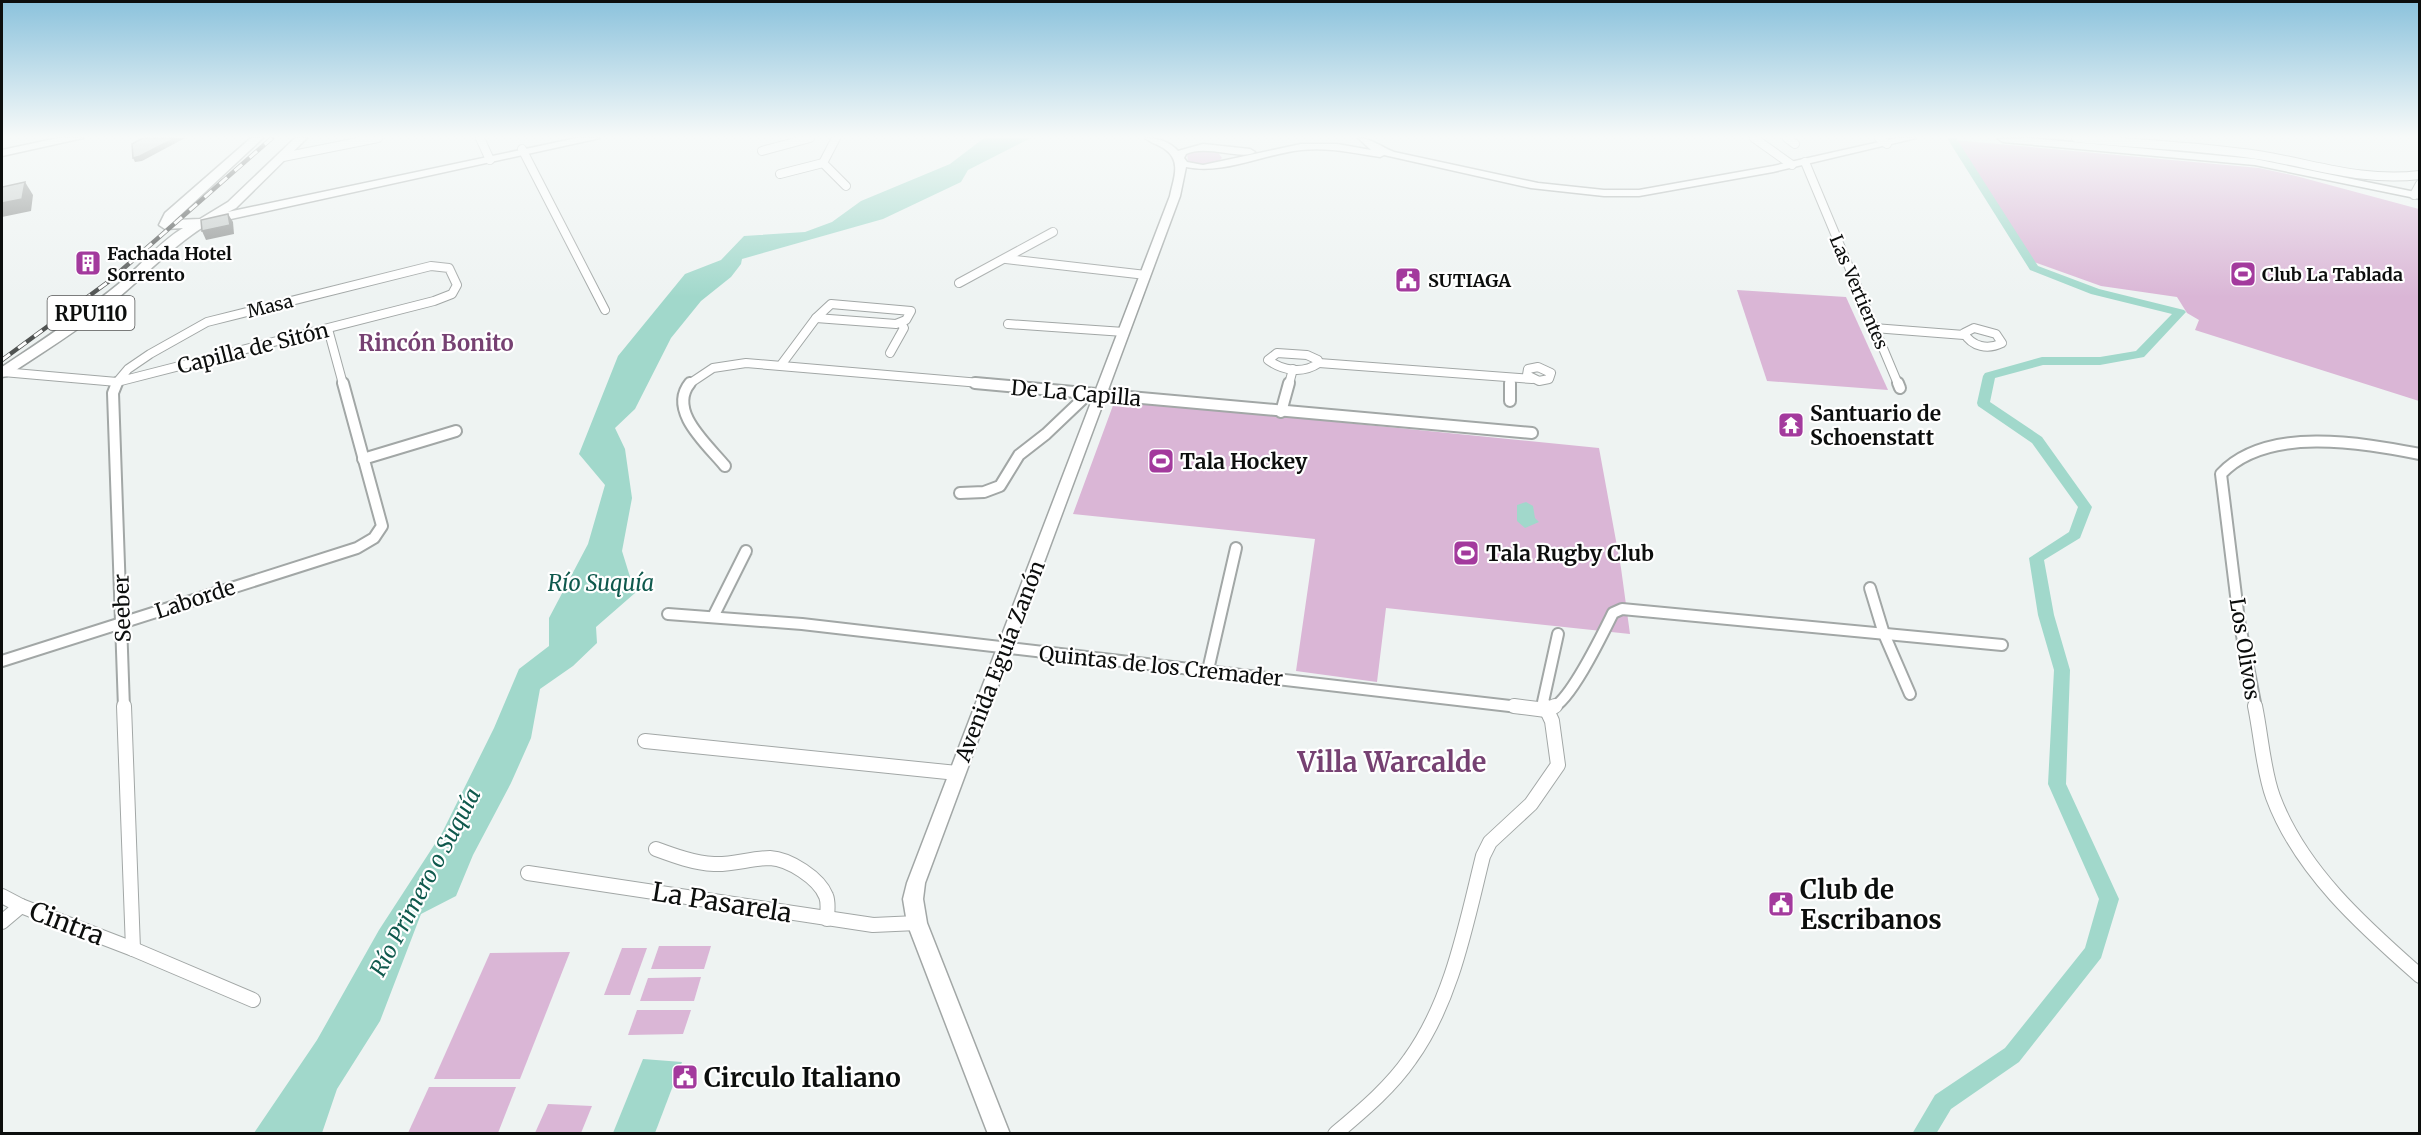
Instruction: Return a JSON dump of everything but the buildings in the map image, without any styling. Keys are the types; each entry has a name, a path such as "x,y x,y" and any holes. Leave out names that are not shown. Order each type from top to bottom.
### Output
{"main road":[{"path":"170,242 176,233 165,226 165,221 198,191"},
{"path":"247,191 238,200 237,203 240,206 251,206 326,191"},
{"path":"169,216 168,222 173,225 200,222 340,191"},
{"name":"Avenida Eguía Zanón","path":"999,1134 917,922 913,899 919,870 1005,648 1094,395 1124,332 1177,191"},
{"path":"1584,191 1619,195 1663,191"},
{"path":"2379,191 2417,201"},
{"name":"RPU110","path":"2,373 85,318 134,278 170,242 238,200"}],"street":[{"path":"544,191 605,310"},
{"name":"Las Vertientes","path":"1817,191 1900,388"},
{"path":"960,283 1053,232"},
{"path":"1006,259 1146,274"},
{"name":"Capilla de Sitón","path":"117,382 434,301 452,294 457,285 452,272 440,265"},
{"name":"Masa","path":"117,382 126,371 186,331 201,324 424,267 440,265"},
{"path":"782,365 816,318 831,304 910,311 909,316 901,323 816,318"},
{"path":"890,352 904,328 901,323"},
{"path":"1008,324 1124,332"},
{"path":"1874,328 1964,335"},
{"path":"328,329 363,459 456,431"},
{"path":"1319,363 1312,368 1293,369 1271,364 1268,360 1269,357 1278,353 1298,353 1313,357 1319,363 1532,379"},
{"name":"De La Capilla","path":"725,466 686,416 682,399 685,388 702,372 714,366 739,363 782,365 1532,434"},
{"path":"1281,412 1293,369"},
{"path":"2,373 117,382"},
{"path":"1510,379 1510,401"},
{"name":"Seeber","path":"117,382 113,393 133,949"},
{"path":"960,493 984,492 1000,486 1019,455 1094,395"},
{"name":"Los Olivos","path":"2420,454 2345,441 2319,441 2261,452 2231,463 2221,474 2239,620 2267,779 2276,804 2293,837 2327,886 2369,932 2420,976"},
{"name":"Laborde","path":"2,661 357,548 374,538 382,526 363,459"},
{"path":"1208,670 1236,549"},
{"path":"713,617 746,551"},
{"path":"1870,588 1884,634 1910,694"},
{"path":"1546,710 1556,706 1575,682 1595,651 1616,610 2002,645"},
{"name":"Quintas de los Cremader","path":"668,614 802,624 1546,710"},
{"path":"1335,1134 1368,1106 1417,1049 1450,980 1483,856 1490,842 1531,804 1558,765 1552,721 1543,702 1558,634"},
{"path":"645,741 957,773"},
{"path":"656,849 690,860 717,864 772,858 783,861 821,886 826,897 827,919"},
{"name":"La Pasarela","path":"528,873 827,919 873,924 917,922"},
{"name":"Cintra","path":"2,896 21,906 133,949 253,1000"},
{"path":"2,922 21,906"}],"shaded area":[{"name":"Club La Tablada","path":"1987,191 2352,191 2419,209 2419,401 2195,330 2199,320 2187,313 2177,297 2101,286 2034,262"},
{"path":"1737,290 1846,297 1888,390 1767,381"},
{"name":"Tala Rugby Club","path":"1115,400 1599,448 1621,568 1630,634 1386,608 1377,682 1296,671 1315,539 1073,514"},
{"path":"659,946 711,946 704,969 651,969"},
{"path":"622,948 647,948 630,995 604,995"},
{"path":"570,952 520,1079 434,1079 490,953"},
{"path":"701,977 694,1001 640,1001 648,978"},
{"path":"637,1010 691,1010 683,1034 628,1035"},
{"path":"429,1087 516,1087 498,1133 408,1133"},
{"path":"548,1104 592,1106 581,1133 535,1133"}],"water":[{"name":"Río Suquía","path":"885,191 942,191 883,219 742,259 731,277 701,301 671,338 635,409 615,428 625,449 632,498 622,551 635,593 596,627 597,643 573,666 540,689 531,738 511,783 473,855 456,896 421,914 380,1021 337,1089 322,1133 254,1133 317,1040 379,930 442,833 494,728 519,669 549,646 549,618 588,544 605,485 579,454 618,356 685,274 721,260 744,236 805,232 832,222 861,201"},
{"path":"1526,502 1533,506 1535,518 1539,522 1525,528 1517,521 1517,505"},
{"path":"643,1059 682,1062 655,1133 613,1133"}],"waterway":[{"path":"1923,1134 1943,1102 2012,1055 2094,952 2109,899 2057,784 2062,670 2046,615 2036,558 2075,535 2085,507 2037,440 1983,403 1989,376 2042,361 2100,361 2140,354 2180,312 2095,292 2034,268 1985,191"}],"railway":[{"path":"2,360 108,282 212,191"}],"place":[{"name":"Fachada Hotel Sorrento","path":"88,263"},
{"name":"Club La Tablada","path":"2243,274"},
{"name":"SUTIAGA","path":"1408,280"},
{"name":"Santuario de Schoenstatt","path":"1791,425"},
{"name":"Tala Hockey","path":"1161,461"},
{"name":"Tala Rugby Club","path":"1466,553"},
{"name":"Club de Escribanos","path":"1781,904"},
{"name":"Circulo Italiano","path":"685,1077"}],"district":[{"name":"Rincón Bonito","path":"436,343"},
{"name":"Villa Warcalde","path":"1392,762"}],"water label":[{"name":"Río Primero o Suquía","path":"425,882"}]}
